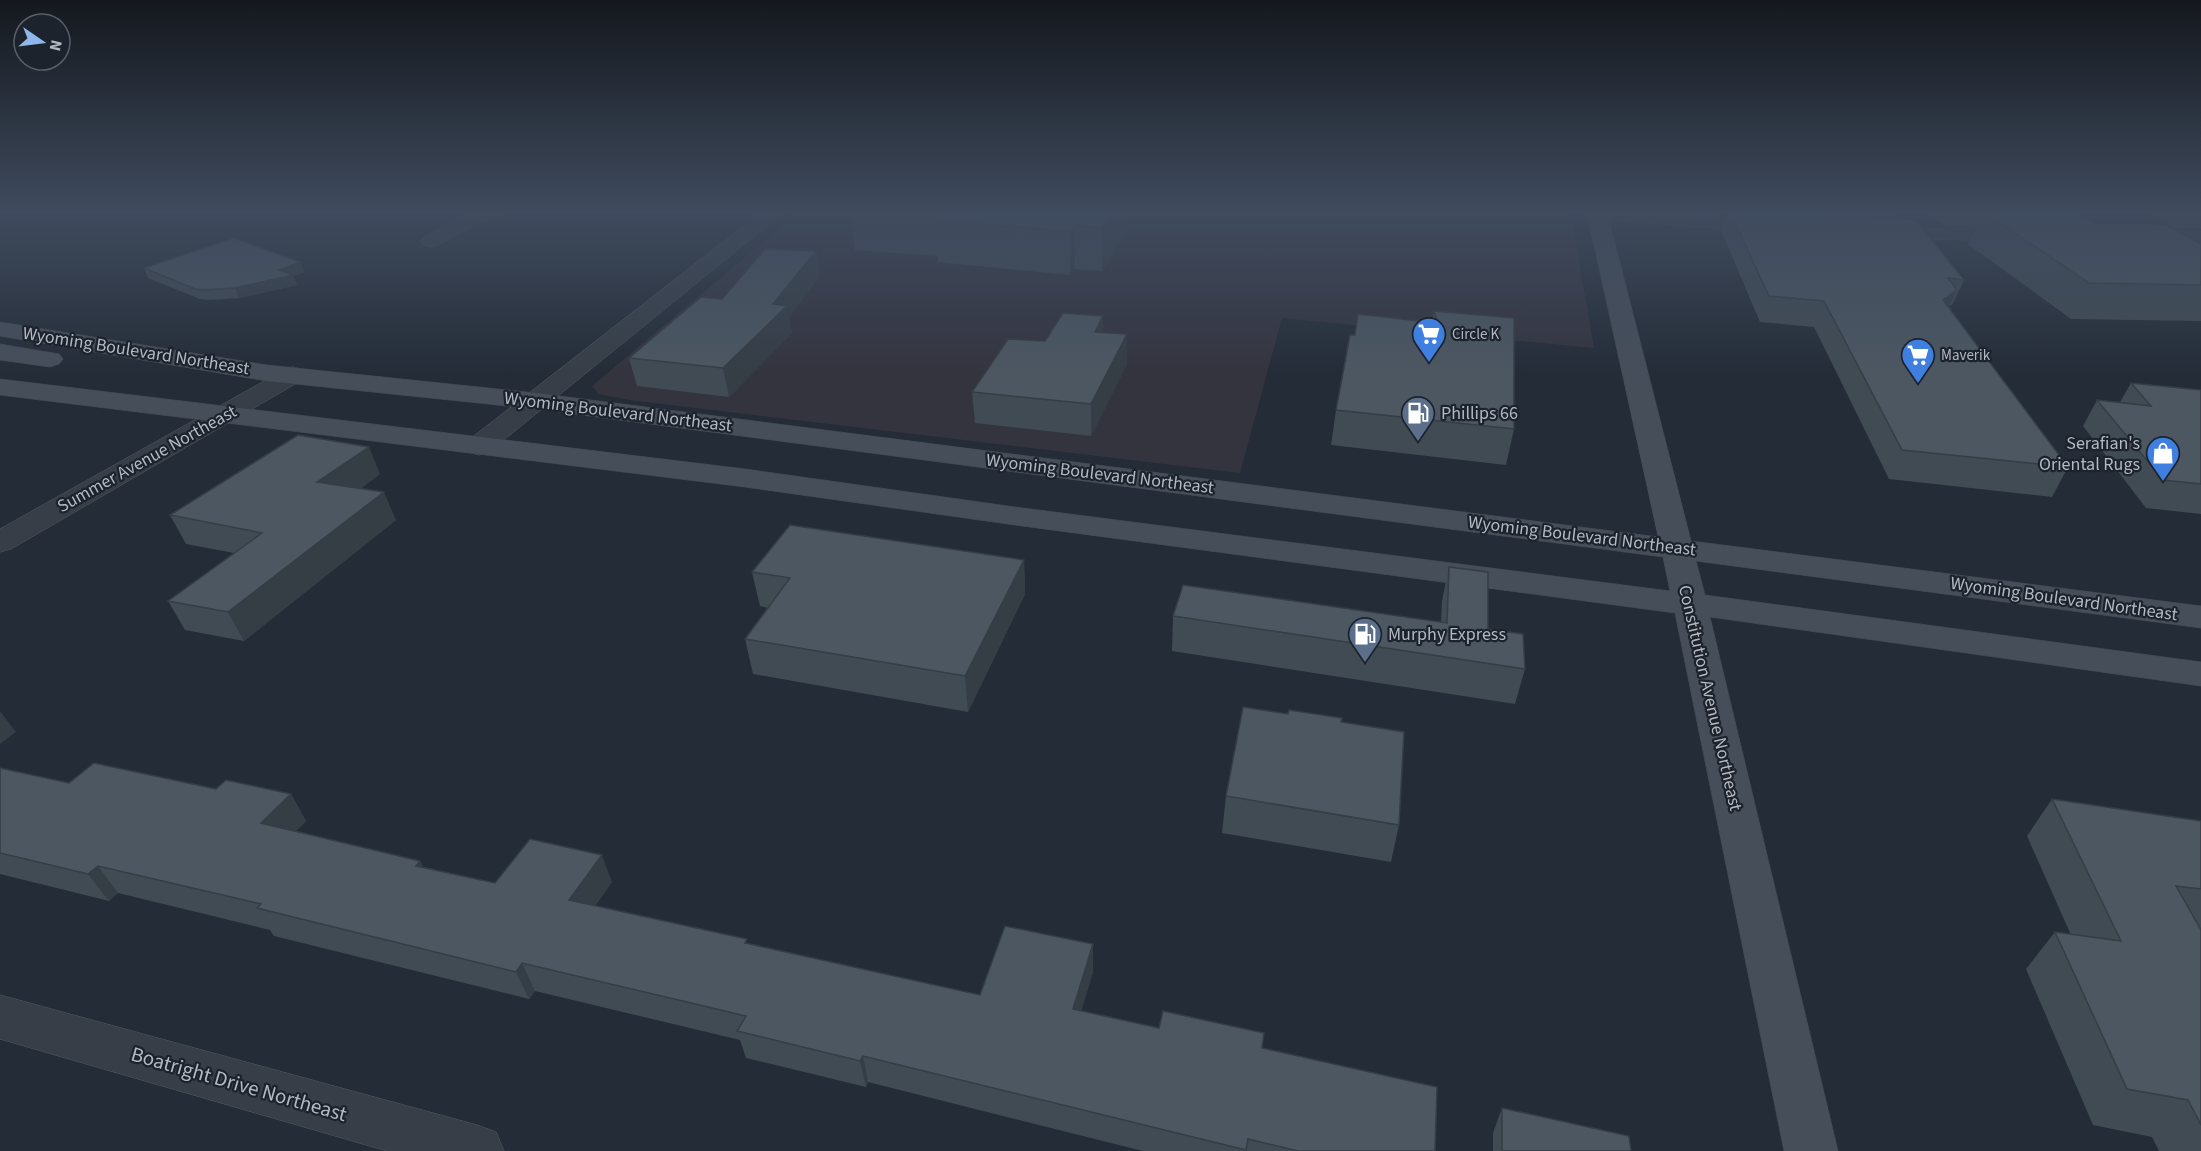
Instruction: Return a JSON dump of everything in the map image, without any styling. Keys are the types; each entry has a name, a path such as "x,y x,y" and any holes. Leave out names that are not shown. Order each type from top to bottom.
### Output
{"main road":[{"name":"Constitution Avenue Northeast","path":"1609,266 1690,604 1811,1151"},
{"name":"Wyoming Boulevard Northeast","path":"0,329 280,374 536,401 2201,617"},
{"path":"0,352 93,364 280,374"},
{"path":"0,387 745,478 2201,674"}],"street":[{"path":"479,446 706,266"},
{"name":"Summer Avenue Northeast","path":"0,542 225,416 280,374"},
{"name":"Boatright Drive Northeast","path":"0,1017 477,1151"}],"shaded area":[{"path":"735,266 1580,266 1594,348 1282,318 1240,473 629,400 598,394 592,386"}],"building":[{"path":"151,266 290,266 279,270 293,275 235,288 205,290 195,289 144,268"},
{"path":"751,266 804,266 773,304 787,306 723,368 629,358 701,297 722,299"},
{"path":"1755,266 1953,266 1964,280 1948,278 1957,290 1943,300 2068,467 1902,450 1824,301 1769,296"},
{"path":"2063,266 2201,266 2201,285 2089,283"},
{"path":"1434,311 1514,318 1514,429 1336,410 1350,335 1355,335 1358,314 1438,323"},
{"path":"1063,313 1103,316 1095,332 1127,334 1091,404 972,392 1008,339 1045,341"},
{"path":"2131,383 2201,390 2201,484 2163,480 2097,400 2151,406"},
{"path":"298,435 369,447 317,482 384,492 228,612 168,601 262,533 170,515"},
{"path":"790,525 1024,560 965,676 745,639 790,578 752,572"},
{"path":"1449,567 1488,572 1488,629 1523,634 1525,669 1173,616 1183,585 1447,623"},
{"path":"1243,707 1288,714 1289,710 1342,718 1341,722 1404,732 1399,825 1226,796"},
{"path":"94,763 216,789 226,780 291,794 261,823 420,861 416,866 495,883 530,839 602,855 569,900 747,939 745,943 980,995 1005,926 1093,944 1073,1009 1159,1028 1163,1011 1264,1033 1262,1048 1437,1087 1435,1151 1298,1151 1248,1139 1246,1150 863,1056 860,1061 737,1031 746,1016 522,963 516,972 257,908 261,904 98,866 88,874 0,853 0,768 69,783"},
{"path":"2052,799 2201,821 2201,889 2176,886 2201,930 2201,1125 2188,1100 2127,1089 2055,932 2121,941"},
{"path":"1502,1108 1629,1136 1631,1151 1502,1151"}],"place":[{"name":"Circle K","path":"1429,363"},
{"name":"Maverik","path":"1918,384"},
{"name":"Phillips 66","path":"1418,442"},
{"name":"Serafian's Oriental Rugs","path":"2163,482"},
{"name":"Murphy Express","path":"1365,663"}]}
